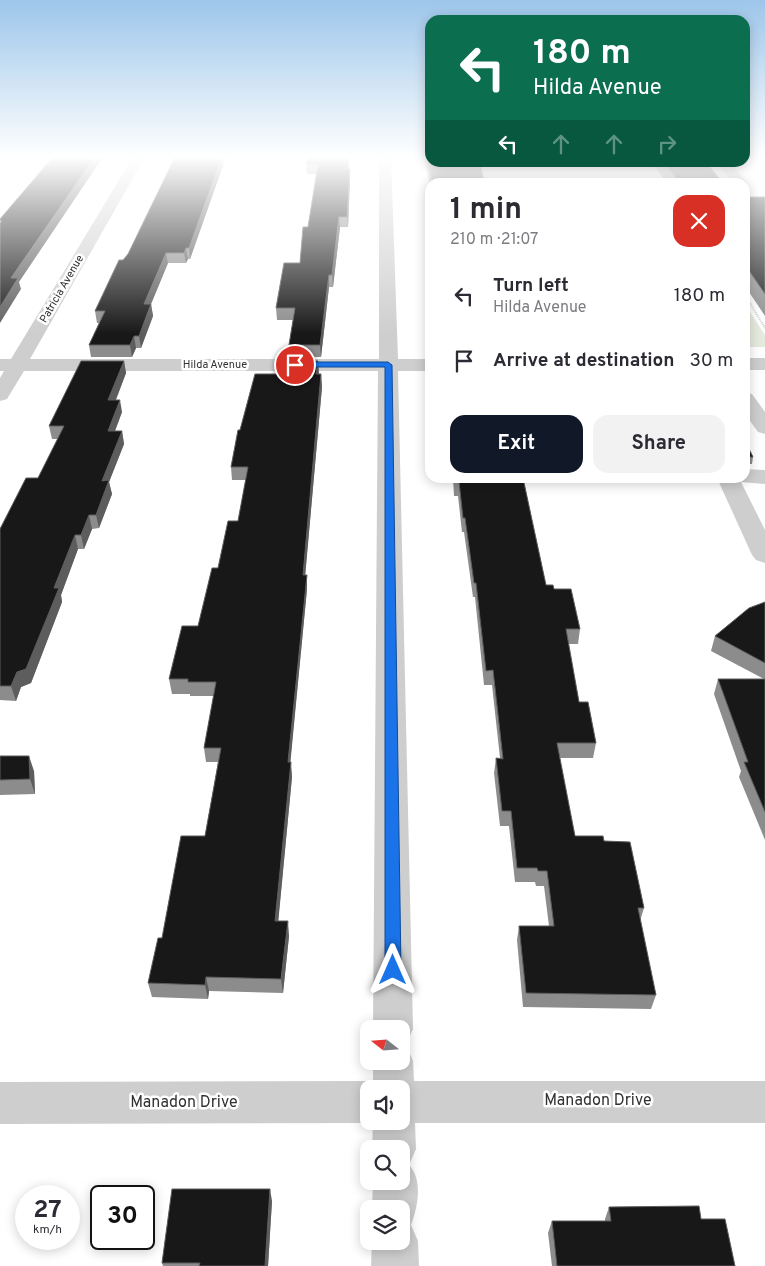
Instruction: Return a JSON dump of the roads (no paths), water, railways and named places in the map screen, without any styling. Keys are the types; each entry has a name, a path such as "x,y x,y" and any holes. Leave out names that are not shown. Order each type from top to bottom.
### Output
{"street":[{"name":"Patricia Avenue","path":"0,395 9,365 101,216"},
{"path":"386,216 393,1020"},
{"path":"750,364 765,364"},
{"name":"Hilda Avenue","path":"9,365 425,365"},
{"path":"750,406 765,428"},
{"path":"750,476 765,477"},
{"path":"730,483 765,555"},
{"name":"Manadon Drive","path":"0,1103 360,1102"},
{"name":"Manadon Drive","path":"410,1102 765,1102"},
{"path":"395,1250 395,1266"}]}
